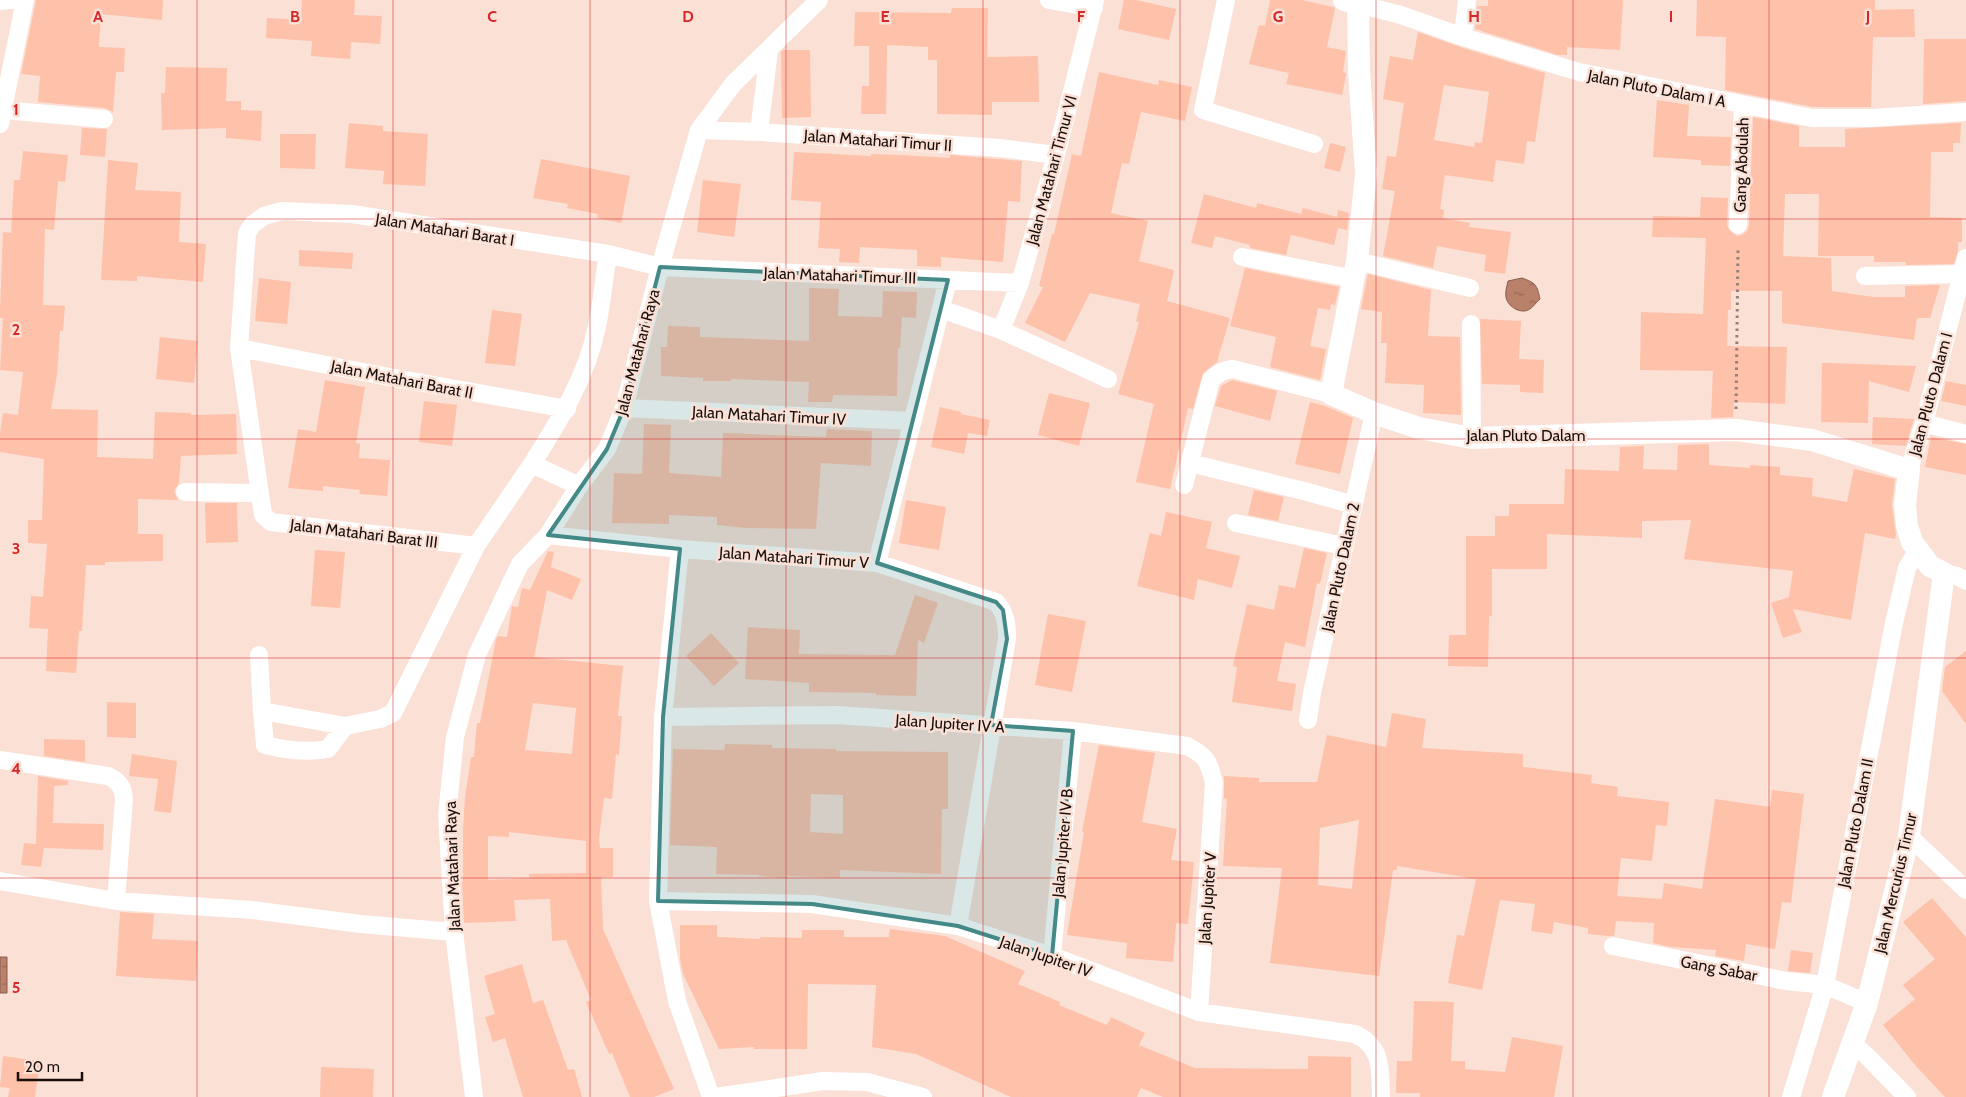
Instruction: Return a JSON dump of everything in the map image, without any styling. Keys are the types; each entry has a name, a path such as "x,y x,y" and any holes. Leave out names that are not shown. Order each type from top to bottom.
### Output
{"street":[{"path":"0,1 10,0"},
{"path":"25,0 2,117 104,119"},
{"name":"Jalan Matahari Raya","path":"474,1097 454,932 447,815 455,737 477,655 520,564 548,535 579,486 607,449 624,408 660,268 699,130 733,84 819,0"},
{"path":"1049,0 1094,4"},
{"path":"1226,0 1203,110 1314,144"},
{"path":"1463,37 1467,0"},
{"path":"1184,485 1211,380 1217,374 1233,369 1331,394 1356,270 1366,174 1359,71 1351,2"},
{"name":"Jalan Pluto Dalam I A","path":"1351,2 1401,15 1463,37 1579,72 1812,118 1871,118 1966,112"},
{"name":"Jalan Matahari Timur VI","path":"1001,330 1020,283 1056,156 1094,4"},
{"path":"759,132 769,50"},
{"name":"Gang Abdulah","path":"1738,226 1743,105"},
{"name":"Jalan Matahari Timur II","path":"699,130 759,132 1000,148 1056,156"},
{"name":"Jalan Matahari Barat I","path":"238,348 247,234 253,224 264,216 282,211 352,214 608,254"},
{"path":"262,711 345,726 380,719 393,713 476,546 567,409 583,372 597,327 608,254"},
{"name":"Jalan Matahari Raya","path":"608,254 660,268"},
{"path":"1242,257 1356,270 1470,288"},
{"path":"1865,276 1964,266"},
{"name":"Jalan Pluto Dalam I","path":"1909,470 1924,423 1964,266"},
{"name":"Jalan Matahari Timur III","path":"660,268 1020,283"},
{"path":"877,563 948,280"},
{"path":"941,309 1001,330 1108,379"},
{"path":"1471,324 1472,438"},
{"path":"185,492 261,500 238,348"},
{"name":"Jalan Matahari Barat II","path":"238,348 567,409"},
{"name":"Jalan Pluto Dalam","path":"1331,394 1374,413 1419,428 1472,438 1736,430 1812,440 1909,470"},
{"name":"Jalan Matahari Timur IV","path":"624,408 913,422"},
{"name":"Jalan Pluto Dalam 2","path":"1308,720 1312,693 1374,413"},
{"path":"1924,423 1966,434"},
{"path":"1190,463 1354,505"},
{"path":"532,464 579,486"},
{"path":"1909,470 1905,504 1907,526 1912,542 1930,566 1966,581"},
{"name":"Jalan Matahari Barat III","path":"261,500 263,515 271,522 476,546"},
{"path":"1236,523 1344,546"},
{"name":"Jalan Matahari Timur V","path":"548,535 680,548 877,563 996,602 1003,610 1007,624 1007,639 958,926"},
{"path":"680,548 663,716 658,901 677,1001 711,1097"},
{"name":"Jalan Pluto Dalam II","path":"1791,1097 1825,985 1894,623 1907,568 1918,549"},
{"name":"Jalan Mercurius Timur","path":"1833,1097 1867,1003 1909,836 1944,573"},
{"path":"258,654 265,744 289,750 309,752 328,749 345,726"},
{"name":"Jalan Jupiter IV A","path":"663,716 836,716 1073,730 1187,746 1202,753 1210,767 1214,783"},
{"name":"Jalan Jupiter IV B","path":"1052,956 1073,730"},
{"path":"0,760 108,776 116,780 123,789 124,799 116,901"},
{"name":"Jalan Jupiter V","path":"1199,1012 1214,783"},
{"path":"1909,836 1966,890"},
{"path":"0,881 116,901 252,910 362,924 454,932"},
{"name":"Jalan Jupiter IV","path":"658,901 812,904 958,926 1052,956 1199,1012 1355,1034 1366,1039 1374,1049 1380,1062 1381,1097"},
{"name":"Gang Sabar","path":"1614,946 1786,981 1825,985 1867,1003"},
{"path":"1853,1044 1907,1097"},
{"path":"716,1097 823,1081 867,1082 923,1097"},
{"path":"851,1097 867,1082"}],"path":[{"path":"1736,430 1738,248"}],"highlighted area":[{"path":"660,267 948,280 877,563 996,602 1003,610 1007,639 991,725 1073,731 1052,956 958,926 812,904 658,901 663,717 680,549 548,535 607,449 624,408"}],"water":[{"path":"1522,278 1535,285 1540,299 1525,311 1511,306 1506,295 1508,281"},
{"path":"0,957 7,957 7,993 0,993"}],"building":[{"path":"36,0 163,0 162,20 101,14 99,47 125,48 124,72 116,72 113,112 105,108 38,102 40,76 21,74"},
{"path":"302,0 355,0 354,15 382,16 380,44 351,42 350,59 311,56 312,41 266,38 267,18 301,20"},
{"path":"1124,0 1136,0 1176,9 1169,40 1118,29"},
{"path":"1270,0 1302,0 1335,9 1327,47 1346,51 1343,72 1346,75 1342,95 1286,84 1289,73 1249,64 1259,25 1265,26"},
{"path":"1488,0 1623,0 1620,50 1567,47 1567,55 1558,55 1475,29 1477,6 1488,6"},
{"path":"1697,0 1875,0 1875,10 1914,9 1915,37 1873,37 1871,107 1813,107 1725,90 1726,37 1696,36"},
{"path":"952,8 988,8 987,57 1038,56 1039,102 992,102 992,115 937,114 937,60 928,60 928,47 887,45 886,114 861,114 862,86 869,86 869,46 854,46 855,12 951,13"},
{"path":"1418,32 1545,73 1535,142 1527,141 1524,164 1496,160 1493,182 1445,175 1440,209 1444,210 1443,218 1470,223 1469,227 1511,232 1505,274 1484,271 1486,255 1437,246 1433,268 1383,256 1395,191 1382,189 1387,156 1396,157 1404,103 1383,99 1390,56 1413,60","holes":["1444,85 1489,92 1482,143 1475,142 1474,147 1434,140"]},
{"path":"1924,39 1966,39 1966,101 1923,104"},
{"path":"783,50 810,50 811,117 782,118 781,52"},
{"path":"166,67 227,68 226,101 241,101 241,110 262,111 261,141 226,138 226,128 162,130 161,93 165,93"},
{"path":"1099,72 1158,85 1159,80 1192,87 1185,121 1141,112 1129,164 1122,163 1111,213 1148,221 1139,261 1174,270 1167,301 1230,318 1217,362 1203,373 1193,409 1188,408 1170,489 1136,482 1154,404 1118,394 1139,322 1136,321 1140,304 1090,293 1065,342 1025,323 1043,287 1039,286 1052,234 1054,234 1072,154 1081,156"},
{"path":"1657,100 1689,105 1687,136 1731,137 1730,166 1701,165 1701,160 1653,157"},
{"path":"1753,117 1799,126 1799,147 1845,147 1845,129 1961,123 1960,143 1953,143 1953,152 1931,152 1930,217 1962,218 1962,242 1958,242 1958,251 1954,264 1906,265 1906,262 1874,262 1874,256 1818,256 1819,194 1785,194 1783,256 1831,258 1832,291 1874,297 1905,297 1905,286 1940,285 1930,318 1917,318 1914,340 1782,323 1782,291 1731,291 1731,310 1728,310 1727,346 1787,347 1785,404 1734,402 1733,417 1711,418 1713,371 1640,370 1641,312 1703,314 1706,238 1652,237 1653,216 1700,217 1701,197 1728,198 1727,225 1729,230 1737,236 1747,231 1749,225"},
{"path":"349,123 383,126 383,131 428,134 425,186 383,184 384,171 345,168"},
{"path":"82,128 107,129 105,157 80,155"},
{"path":"280,134 316,134 315,169 280,168"},
{"path":"1330,143 1346,147 1340,172 1324,168"},
{"path":"23,151 68,155 65,182 58,181 54,230 45,229 43,305 65,306 63,331 60,331 57,375 51,409 98,410 97,457 153,459 155,412 191,413 191,415 236,414 237,454 181,456 179,483 174,491 178,500 138,499 138,534 163,534 163,561 105,562 105,565 86,565 82,631 79,631 76,673 46,671 48,629 29,628 31,596 43,597 47,544 28,543 28,520 42,520 44,459 0,452 3,413 18,415 23,372 0,370 3,318 0,318 0,309 3,232 11,233 14,180 20,180"},
{"path":"794,152 950,158 950,155 1022,161 1020,202 1008,201 1003,262 941,257 941,267 917,266 917,250 860,247 859,263 839,262 840,249 818,248 821,202 791,200"},
{"path":"541,159 630,176 621,223 597,218 598,214 567,208 568,204 533,198"},
{"path":"108,160 138,163 135,190 181,192 179,242 206,244 203,282 137,276 137,281 101,280"},
{"path":"703,180 741,184 734,237 697,232"},
{"path":"1204,194 1256,208 1257,203 1301,214 1303,208 1337,217 1338,210 1349,213 1347,230 1338,228 1334,245 1291,235 1286,255 1250,248 1250,245 1215,236 1212,248 1191,243"},
{"path":"299,250 353,253 352,269 299,266"},
{"path":"1245,268 1339,287 1335,305 1331,304 1330,310 1318,308 1310,346 1326,349 1320,380 1270,367 1276,337 1230,326"},
{"path":"1368,274 1431,290 1428,336 1460,337 1461,415 1423,413 1424,385 1385,383 1387,343 1381,343 1382,312 1361,309"},
{"path":"259,278 291,282 287,324 255,321"},
{"path":"809,288 839,289 838,316 882,317 883,291 917,292 916,318 902,317 900,348 898,348 897,396 833,395 832,402 808,402 809,382 731,379 731,381 703,381 703,378 661,376 661,347 667,347 668,326 700,327 700,337 809,341"},
{"path":"492,310 522,314 515,366 485,363"},
{"path":"1480,319 1521,321 1519,359 1544,360 1543,393 1520,392 1520,385 1482,384"},
{"path":"160,337 198,341 194,383 156,379"},
{"path":"1822,363 1916,366 1909,392 1869,381 1868,423 1821,422"},
{"path":"325,380 365,387 356,443 360,444 359,458 390,460 387,496 359,494 360,490 323,486 323,491 288,488 298,429 316,432"},
{"path":"1232,380 1277,391 1270,421 1215,406 1221,386"},
{"path":"1946,381 1966,385 1966,406 1941,401"},
{"path":"1049,393 1090,403 1079,446 1038,435"},
{"path":"424,401 457,405 452,446 419,442"},
{"path":"1310,402 1353,418 1340,474 1295,464"},
{"path":"940,407 990,420 987,436 968,433 964,454 931,447"},
{"path":"1873,417 1914,419 1906,446 1872,444"},
{"path":"644,424 671,425 669,473 721,477 723,433 826,437 827,429 872,431 871,466 821,463 816,529 746,528 717,525 717,517 669,515 669,524 612,523 614,473 642,474"},
{"path":"1931,437 1966,444 1966,475 1925,467"},
{"path":"1709,444 1709,465 1750,468 1750,465 1780,467 1780,475 1813,478 1812,496 1847,502 1854,469 1895,479 1892,505 1895,539 1865,533 1851,620 1793,609 1802,632 1783,638 1771,603 1789,597 1793,571 1684,559 1691,520 1642,521 1642,538 1547,534 1547,569 1492,569 1492,616 1489,616 1488,667 1448,666 1449,635 1466,635 1466,536 1495,536 1495,516 1509,516 1509,504 1564,504 1565,469 1619,471 1620,447 1644,446 1643,469 1677,470 1678,445"},
{"path":"1254,490 1284,497 1278,521 1248,515"},
{"path":"906,500 946,507 939,550 899,543"},
{"path":"205,503 237,503 238,542 206,543"},
{"path":"1166,512 1212,522 1206,548 1240,556 1232,588 1198,579 1194,600 1137,586 1150,533 1161,536"},
{"path":"1304,548 1327,553 1320,584 1317,583 1305,647 1285,642 1277,681 1296,684 1292,711 1232,702 1237,667 1233,666 1247,604 1274,610 1279,585 1295,588"},
{"path":"315,550 345,552 340,608 311,606"},
{"path":"548,551 554,552 551,567 581,579 572,600 547,590 534,657 623,666 618,716 622,716 619,755 616,754 612,799 604,798 599,838 600,848 613,848 613,877 601,877 603,929 674,1089 654,1097 630,1097 612,1053 609,1054 586,1002 591,1000 566,940 552,941 550,899 514,900 516,921 464,923 462,882 465,797 471,757 474,757 477,723 480,723 496,639 498,636 507,637 512,606 518,607 522,588 530,590","holes":["533,703 576,708 572,754 525,750","509,832 586,841 586,873 529,874 529,878 488,880 488,836 509,837"]},
{"path":"915,595 938,603 924,643 918,640 916,696 876,695 876,693 809,692 809,683 745,679 748,627 800,630 799,654 895,655"},
{"path":"1048,614 1086,621 1072,692 1035,685"},
{"path":"711,633 739,663 714,686 686,656"},
{"path":"1966,651 1966,724 1942,691 1945,667"},
{"path":"107,702 136,703 136,738 107,737"},
{"path":"1392,713 1426,719 1422,748 1523,754 1523,767 1592,775 1591,783 1618,787 1617,796 1669,802 1667,826 1656,825 1652,861 1621,858 1617,896 1662,899 1664,883 1702,889 1715,799 1770,807 1772,790 1804,794 1791,903 1782,902 1775,949 1746,944 1744,961 1715,956 1716,950 1671,947 1653,943 1654,923 1616,921 1614,936 1588,934 1588,928 1554,922 1552,934 1531,931 1535,904 1500,900 1482,990 1448,983 1457,935 1464,936 1476,879 1397,866 1397,870 1393,870 1379,976 1270,963 1282,868 1223,866 1227,799 1224,798 1224,776 1259,778 1259,782 1317,782 1327,735 1386,747","holes":["1359,820 1352,889 1318,885 1320,828"]},
{"path":"44,739 85,740 85,762 44,756"},
{"path":"725,744 772,745 772,748 836,749 836,751 948,752 948,809 942,809 941,874 840,870 840,878 787,876 787,878 716,874 717,847 670,845 673,749 724,750","holes":["811,794 843,795 843,834 810,832"]},
{"path":"1099,745 1155,753 1142,822 1177,829 1171,860 1194,862 1188,924 1176,923 1173,962 1126,958 1127,943 1067,935 1084,832 1082,832"},
{"path":"132,754 177,761 171,813 154,811 158,779 129,776"},
{"path":"38,776 68,781 68,785 54,786 53,823 104,824 103,850 44,848 41,867 21,865 24,843 36,844"},
{"path":"1932,898 1966,937 1966,1097 1945,1097 1915,1065 1883,1025 1915,999 1903,985 1935,959 1903,922"},
{"path":"120,912 154,914 152,939 198,941 196,981 116,976"},
{"path":"680,925 717,925 717,937 760,939 760,937 802,938 802,930 844,930 844,937 889,937 890,929 945,936 1025,971 1018,984 1060,1002 1059,1005 1107,1025 1111,1017 1145,1033 1139,1045 1195,1068 1308,1069 1308,1056 1351,1057 1351,1097 1163,1097 1141,1088 1137,1097 1011,1097 916,1054 872,1047 876,985 808,984 807,1049 754,1049 754,1047 719,1049 683,974 680,959"},
{"path":"1791,950 1813,953 1810,973 1788,971"},
{"path":"522,964 533,1003 543,1000 568,1070 574,1069 582,1097 523,1097 505,1038 493,1042 485,1017 495,1014 484,976"},
{"path":"1414,1001 1454,1002 1451,1061 1465,1061 1465,1069 1505,1072 1512,1037 1563,1046 1554,1097 1420,1097 1420,1093 1396,1093 1397,1061 1412,1061"},
{"path":"3,1056 40,1061 35,1097 8,1097 10,1088 0,1087"},
{"path":"321,1067 374,1069 373,1097 320,1097"}]}
